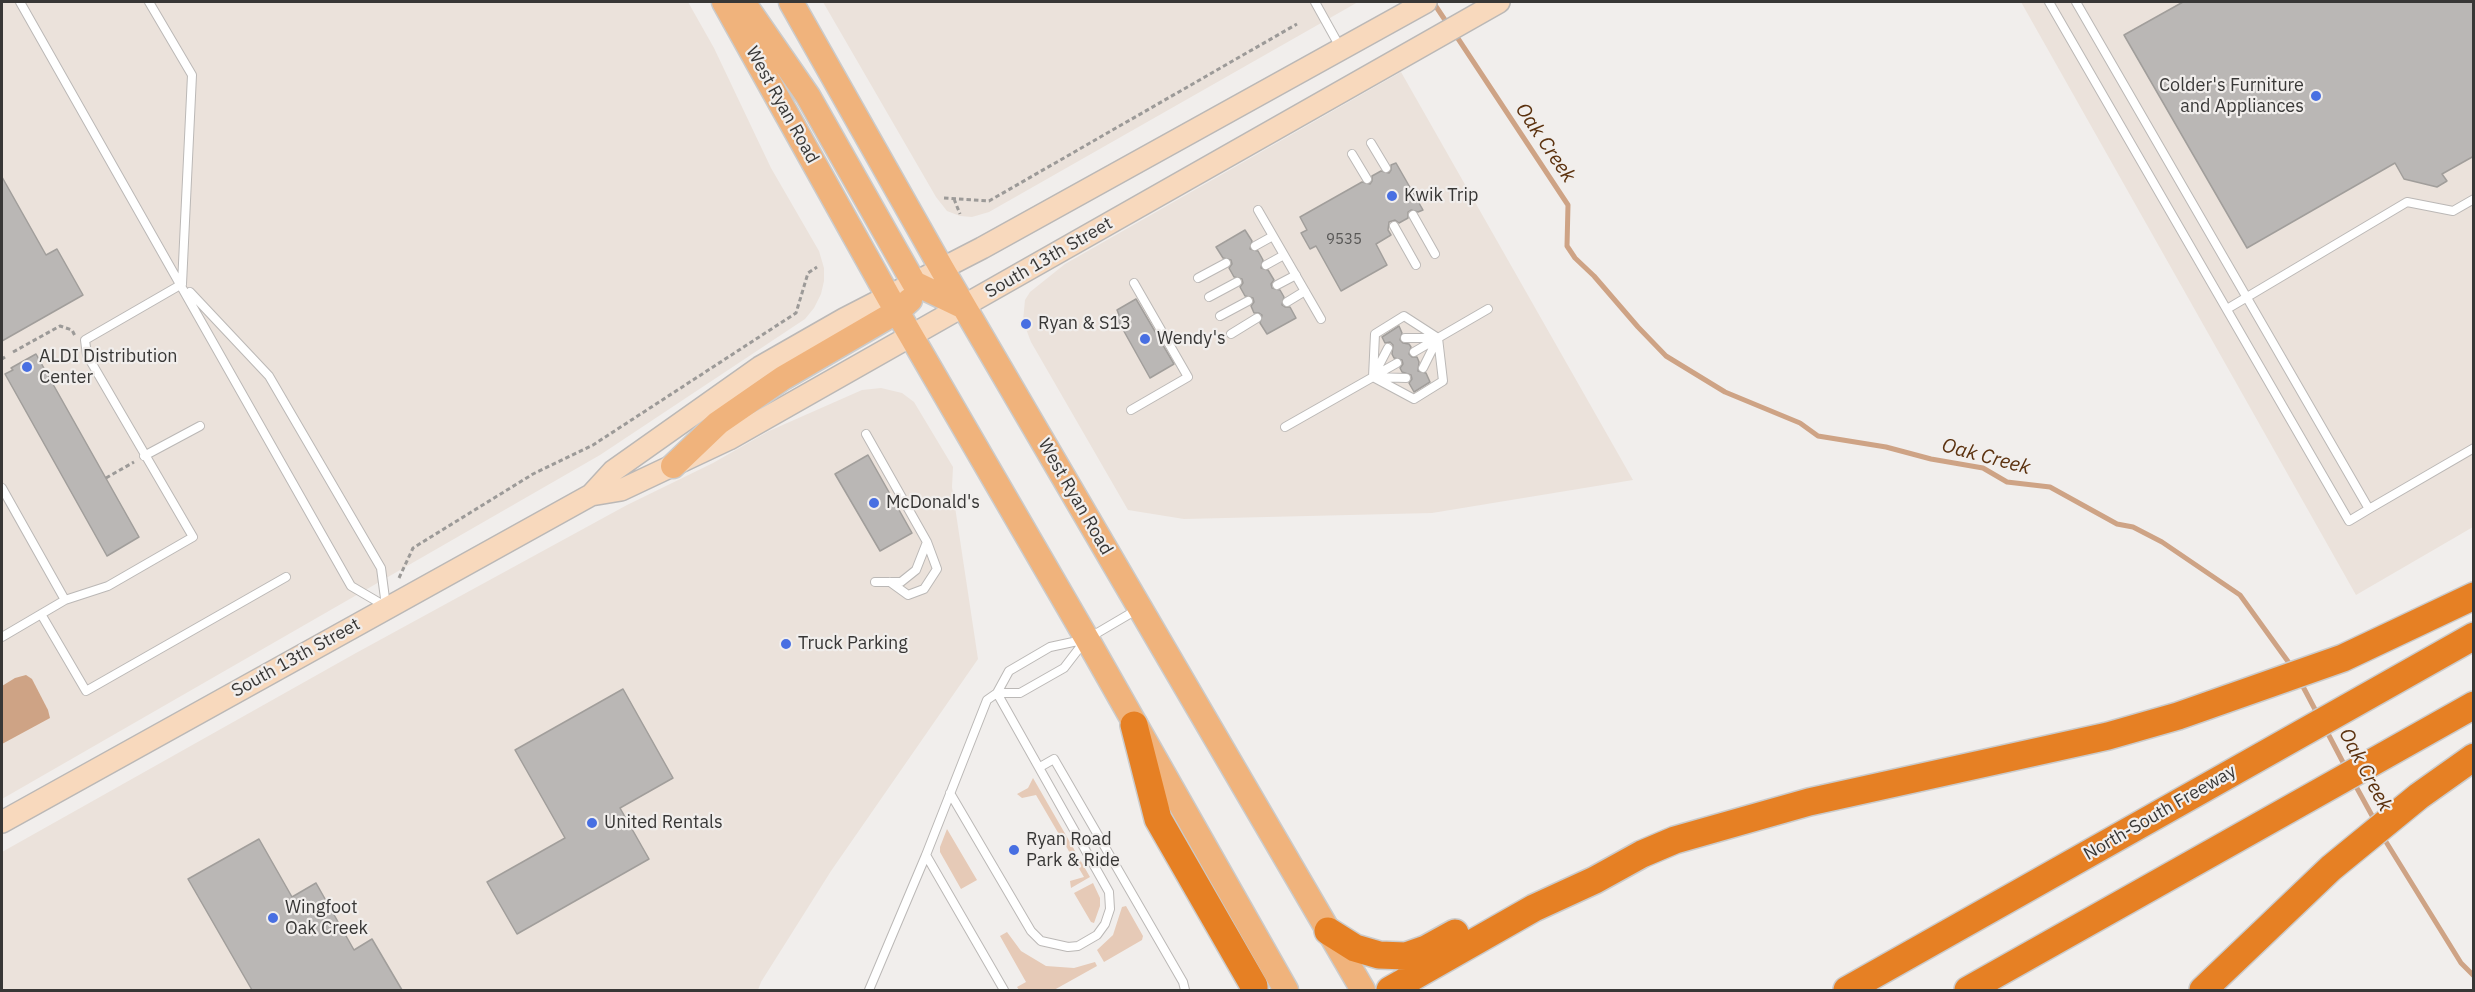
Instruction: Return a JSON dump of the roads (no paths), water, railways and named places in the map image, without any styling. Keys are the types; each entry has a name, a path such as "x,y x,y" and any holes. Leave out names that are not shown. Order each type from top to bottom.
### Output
{"highway":[{"path":"1390,990 1534,908 1675,840 1809,802 2108,736 2178,716 2249,693 2343,658 2474,596"},
{"name":"North-South Freeway","path":"1847,990 2474,636"},
{"path":"1968,990 2474,705"},
{"path":"1134,725 1158,819 1254,986 1254,990"},
{"path":"2203,990 2331,868 2419,796 2474,757"},
{"path":"1328,931 1355,948 1379,955 1406,956 1426,949 1526,894 1587,865 1642,854"}],"main road":[{"name":"West Ryan Road","path":"724,2 893,304 1287,990"},
{"path":"743,2 808,96 919,286 964,307"},
{"name":"West Ryan Road","path":"791,2 942,269 1363,990"},
{"path":"673,465 718,423 942,269"}],"street":[{"name":"South 13th Street","path":"591,495 621,490 736,435 1499,2"},
{"path":"942,269 1419,5"},
{"name":"South 13th Street","path":"2,822 591,495 613,471 714,397 760,367 893,304"}],"lane":[{"path":"20,2 182,284 351,586 386,607"},
{"path":"149,2 192,75 182,284 269,376 381,568 386,607"},
{"path":"1315,2 1341,48"},
{"path":"2049,2 2349,521 2474,448"},
{"path":"2076,2 2369,509"},
{"path":"1371,143 1386,168"},
{"path":"1352,154 1367,179"},
{"path":"2227,309 2407,202 2453,210 2474,199"},
{"path":"1258,210 1321,319"},
{"path":"1413,215 1435,254"},
{"path":"1394,226 1416,265"},
{"path":"1255,246 1274,236"},
{"path":"1266,265 1284,255"},
{"path":"1198,278 1226,263"},
{"path":"1277,285 1296,274"},
{"path":"1209,297 1237,282"},
{"path":"1131,410 1188,377 1134,283"},
{"path":"2,637 65,600 108,586 193,537 87,355 85,340 182,284"},
{"path":"1287,302 1305,291"},
{"path":"1220,316 1248,301"},
{"path":"1414,352 1488,309"},
{"path":"1373,376 1375,334 1404,316 1438,338"},
{"path":"1231,334 1257,318"},
{"path":"1406,338 1438,338"},
{"path":"1423,368 1438,338"},
{"path":"1373,376 1414,399 1443,381 1438,338"},
{"path":"1373,376 1388,348"},
{"path":"1285,427 1397,363"},
{"path":"1373,376 1406,378"},
{"path":"144,456 200,426"},
{"path":"866,434 927,542 936,568 924,589 908,595 890,582"},
{"path":"2,488 65,600"},
{"path":"875,582 901,582 916,570 927,542"},
{"path":"41,614 86,691 286,577"},
{"path":"868,990 926,855 987,700 997,693 1009,671 1050,647 1087,639 1140,608"},
{"path":"997,693 1020,693 1064,668 1087,639"},
{"path":"950,793 1031,931 1041,941 1056,946 1078,946 1097,935 1105,924 1110,909 1109,891 997,693"},
{"path":"1040,767 1054,759 1183,982 1185,990"},
{"path":"926,855 1004,990"}],"waterway":[{"name":"Oak Creek","path":"1433,2 1449,26"},
{"name":"Oak Creek","path":"1455,34 1568,205 1567,246 1575,258 1666,356 1725,392 1800,423 1818,436 1886,447 1931,459 1983,468 2007,482 2050,487 2117,524 2133,527 2162,542 2240,595 2292,667"},
{"name":"Oak Creek","path":"2300,681 2318,715"},
{"name":"Oak Creek","path":"2325,728 2346,768"},
{"name":"Oak Creek","path":"2353,781 2375,821"},
{"name":"Oak Creek","path":"2383,837 2461,963 2474,976"}],"place":[{"name":"Colder's Furniture and Appliances","path":"2316,96"},
{"name":"Kwik Trip","path":"1392,196"},
{"name":"Ryan & S13","path":"1026,324"},
{"name":"Wendy's","path":"1145,339"},
{"name":"ALDI Distribution Center","path":"27,367"},
{"name":"McDonald's","path":"874,503"},
{"name":"Truck Parking","path":"786,644"},
{"name":"United Rentals","path":"592,823"},
{"name":"Ryan Road Park & Ride","path":"1014,850"},
{"name":"Wingfoot Oak Creek","path":"273,918"}]}
